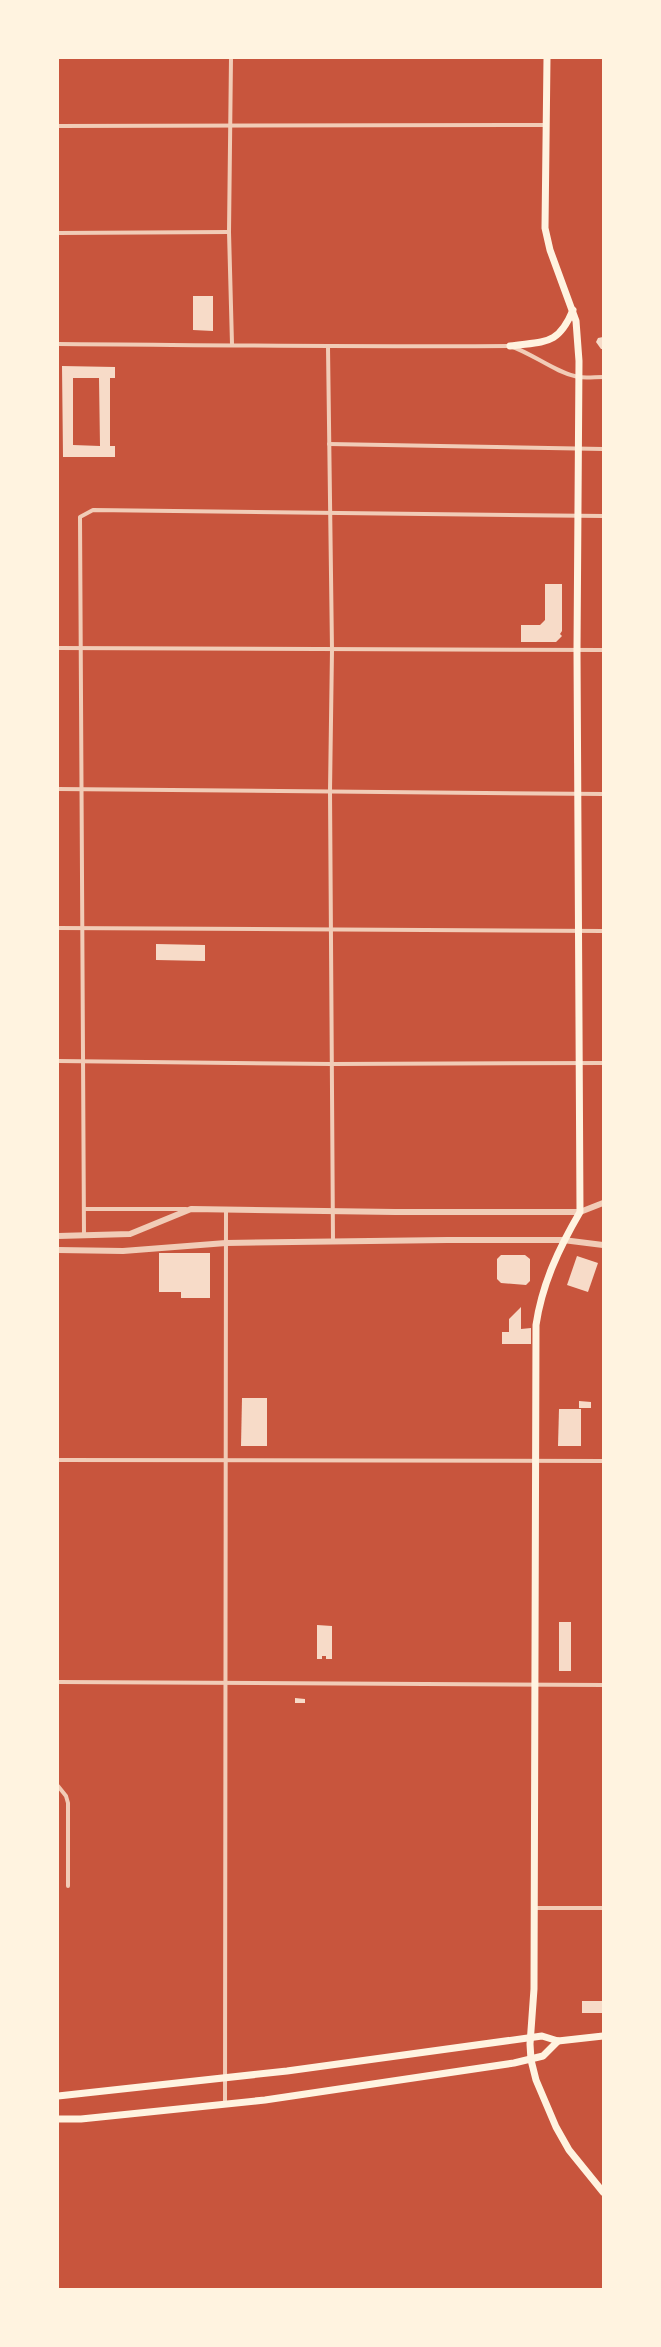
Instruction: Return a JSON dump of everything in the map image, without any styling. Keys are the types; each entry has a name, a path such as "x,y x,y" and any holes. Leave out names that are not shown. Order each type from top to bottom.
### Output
{"main road":[{"path":"547,58 545,228 550,250 577,328 579,377 577,448 577,650 580,794 578,931 580,1212 561,1240 544,1288 539,1305 536,1325 534,1989 530,2038 531,2060 536,2080 556,2127 569,2150 603,2192"},
{"path":"510,346 553,338 566,326 572,310"},
{"path":"58,2096 225,2078 542,2036 558,2041 603,2036"},
{"path":"58,2119 81,2119 225,2105 356,2087 531,2060 543,2056 558,2041"}],"street":[{"path":"231,58 229,232 232,344"},
{"path":"58,126 547,126"},
{"path":"58,233 229,232"},
{"path":"58,344 232,344 328,347 510,346 579,377 603,377"},
{"path":"328,347 332,650 330,791 332,1241"},
{"path":"329,444 603,449"},
{"path":"84,1235 80,648 80,517 82,514 93,510 603,516"},
{"path":"58,648 603,650"},
{"path":"58,789 603,794"},
{"path":"58,928 603,931"},
{"path":"58,1061 332,1064 603,1063"},
{"path":"85,1209 191,1209 333,1212 580,1212 603,1203"},
{"path":"58,1236 130,1234 191,1209"},
{"path":"225,2105 226,1210"},
{"path":"58,1250 123,1251 226,1243 332,1241 561,1240 603,1246"},
{"path":"58,1460 226,1462 603,1461"},
{"path":"58,1682 603,1685"},
{"path":"58,1786 66,1796 68,1803 68,1886"},
{"path":"534,1908 603,1908"}],"building":[{"path":"193,296 213,296 213,331 193,330"},
{"path":"603,337 603,349 601,349 596,342 598,338"},
{"path":"62,366 115,367 115,378 110,378 110,446 115,446 115,457 63,457","holes":["73,378 99,378 100,446 73,445"]},
{"path":"545,584 562,584 562,631 560,634 562,636 556,642 521,642 521,625 540,625 545,620"},
{"path":"156,944 205,945 205,961 156,960"},
{"path":"159,1253 210,1253 210,1298 181,1298 181,1292 159,1292"},
{"path":"501,1255 525,1255 530,1259 530,1281 526,1285 501,1283 497,1279 497,1259"},
{"path":"577,1256 598,1263 588,1292 567,1285"},
{"path":"521,1307 521,1329 531,1328 531,1344 502,1344 502,1332 509,1332 509,1319"},
{"path":"242,1398 267,1398 267,1446 241,1446"},
{"path":"579,1401 591,1402 591,1408 579,1408"},
{"path":"559,1409 581,1409 581,1446 558,1446"},
{"path":"559,1622 571,1622 571,1671 559,1671"},
{"path":"317,1625 332,1626 332,1659 326,1659 326,1656 322,1656 322,1659 317,1659"},
{"path":"295,1698 305,1699 305,1703 295,1703"},
{"path":"582,2001 603,2001 603,2013 582,2013"}]}
